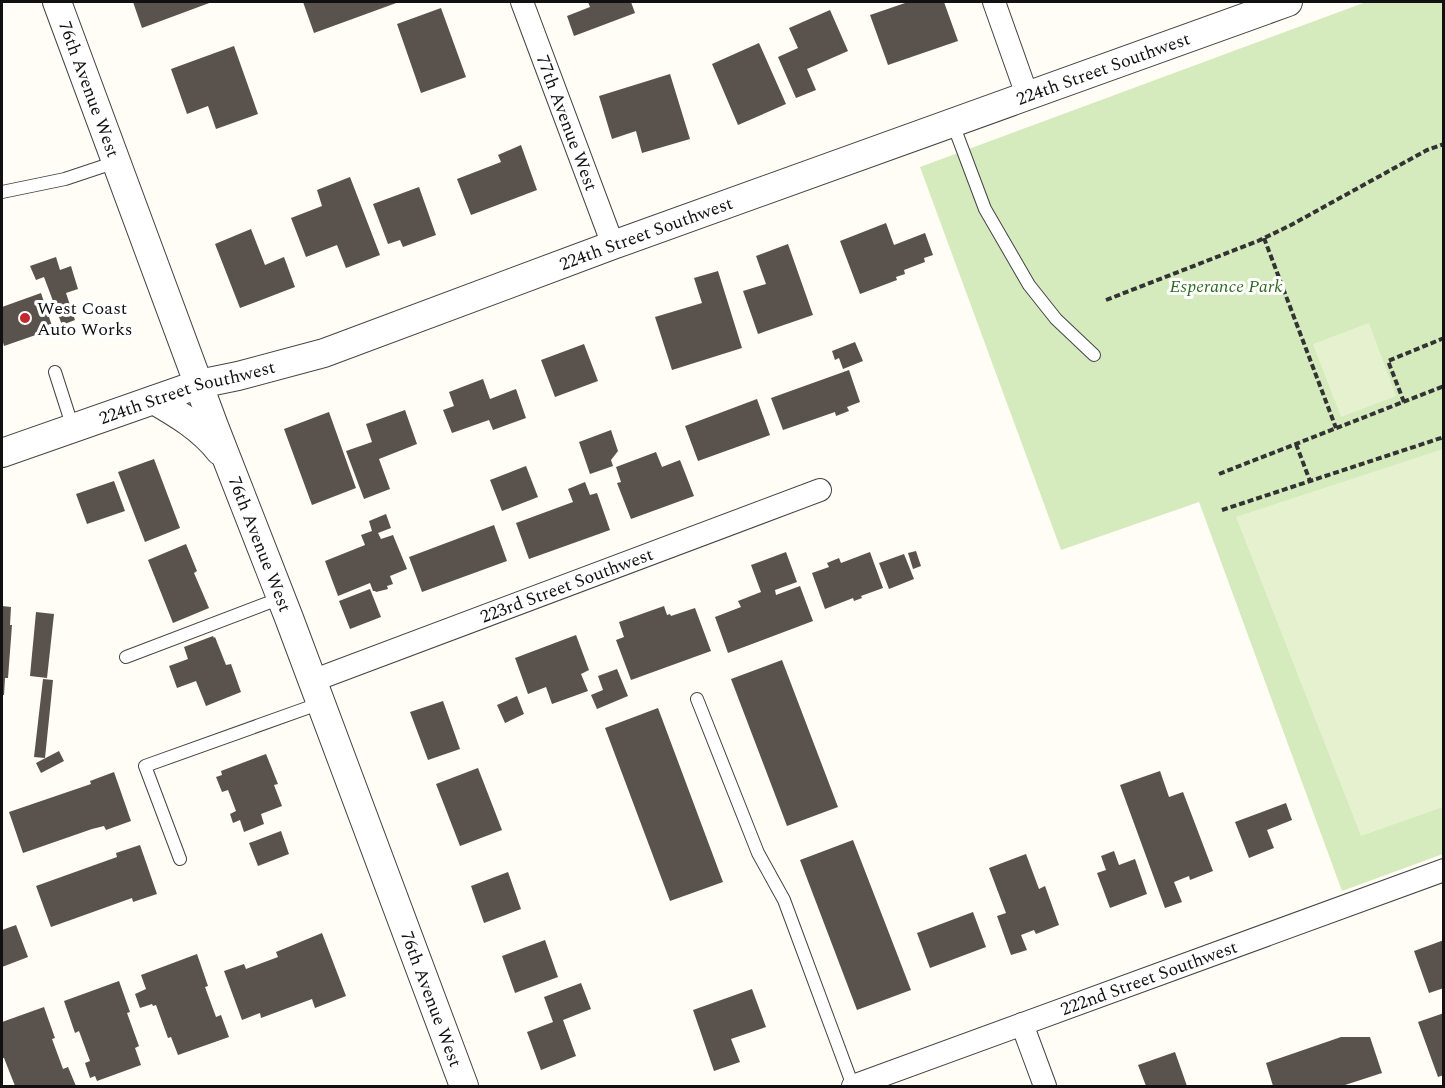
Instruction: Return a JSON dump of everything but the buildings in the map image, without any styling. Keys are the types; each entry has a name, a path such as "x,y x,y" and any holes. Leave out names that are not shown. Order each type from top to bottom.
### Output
{"street":[{"name":"76th Avenue West","path":"57,2 464,1086"},
{"name":"77th Avenue West","path":"522,2 613,245"},
{"path":"994,2 1028,95"},
{"name":"224th Street Southwest","path":"2,453 199,384 324,353 613,245 1288,2"},
{"path":"154,400 190,422 213,442 229,462"},
{"name":"223rd Street Southwest","path":"316,692 820,490"},
{"name":"222nd Street Southwest","path":"853,1086 1443,870"},
{"path":"1022,1024 1045,1086"}],"lane":[{"path":"953,124 985,209 1029,285 1056,319 1094,355"},
{"path":"2,192 65,178 116,162"},
{"path":"55,372 74,428"},
{"path":"126,657 281,598"},
{"path":"180,859 146,766 316,692"},
{"path":"697,699 758,854 784,900 853,1086"}],"path":[{"path":"1106,300 1264,238 1427,150 1443,144"},
{"path":"1264,238 1336,428"},
{"path":"1404,402 1388,361 1443,338"},
{"path":"1219,474 1443,386"},
{"path":"1222,510 1443,438"},
{"path":"1296,444 1310,481"}],"green space":[{"name":"Esperance Park","path":"1366,2 1443,2 1443,854 1342,891 1199,502 1061,550 920,167"},
{"path":"1369,323 1396,396 1341,417 1313,344"},
{"path":"1443,449 1443,807 1361,836 1236,517"}],"place":[{"name":"West Coast Auto Works","path":"25,318"}]}
